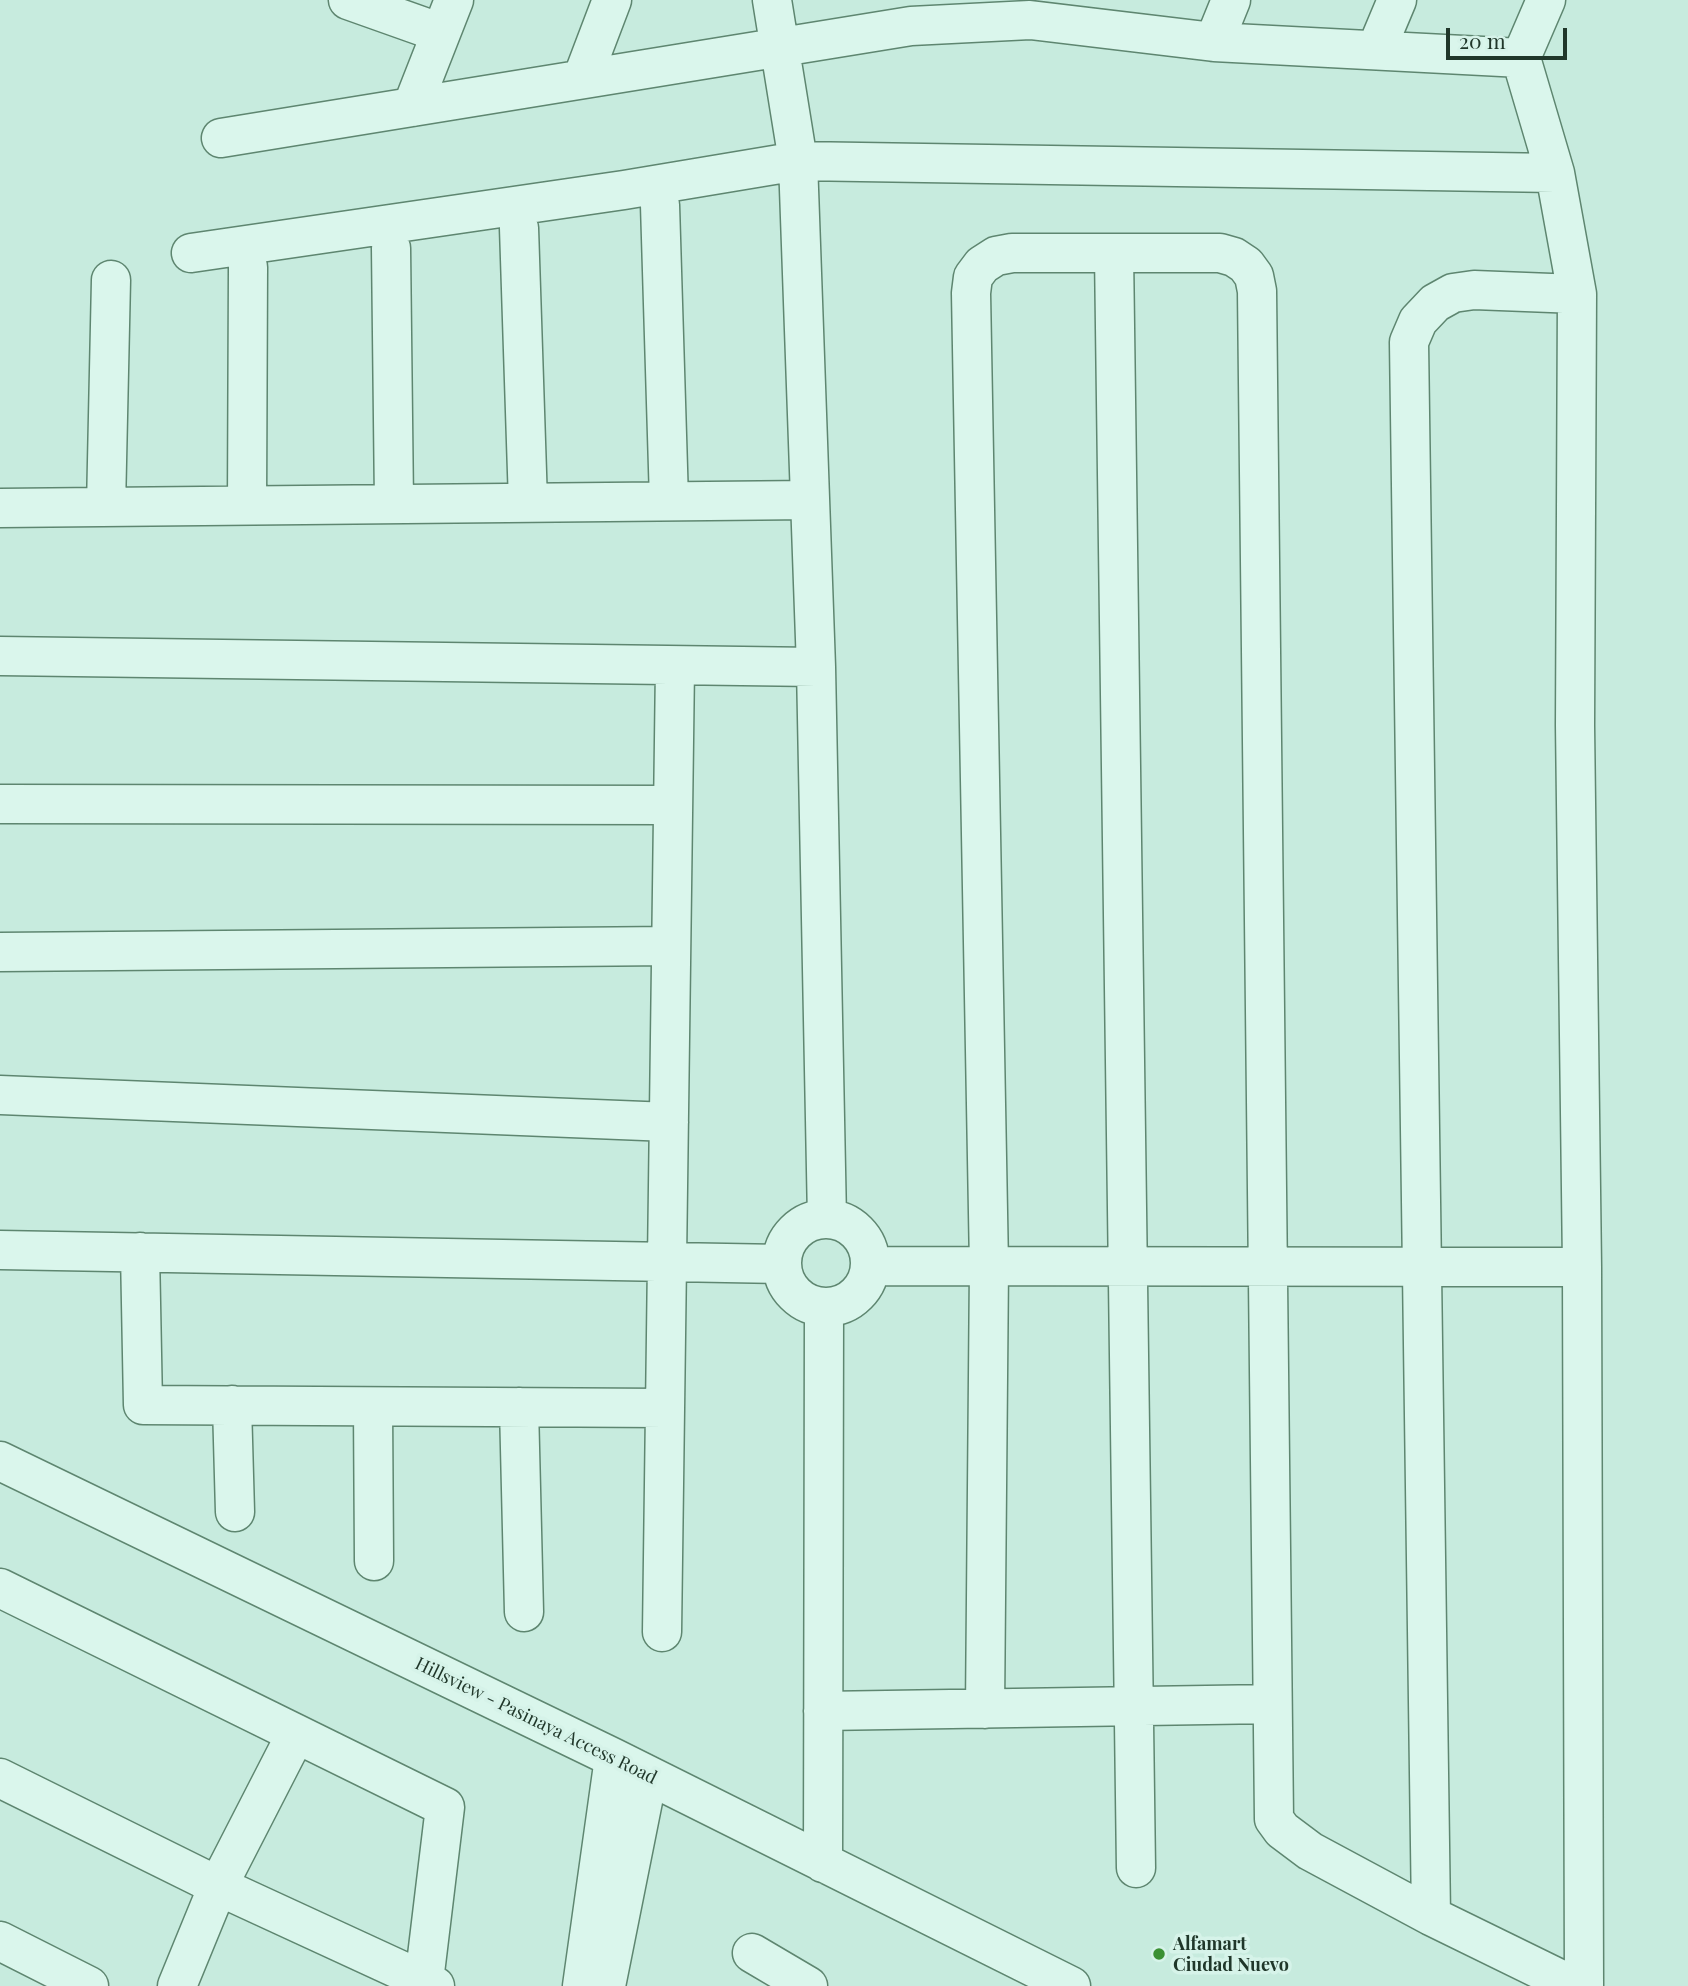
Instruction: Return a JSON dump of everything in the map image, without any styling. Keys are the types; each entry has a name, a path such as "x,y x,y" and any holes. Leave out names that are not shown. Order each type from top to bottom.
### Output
{"street":[{"path":"348,0 447,16 412,107"},
{"path":"582,79 612,0"},
{"path":"772,0 797,161 816,667 827,1219"},
{"path":"1214,42 1231,0"},
{"path":"1376,50 1397,0"},
{"path":"1546,0 1521,58 1555,173 1577,294 1575,725 1582,1266 1584,1986"},
{"path":"221,138 779,47 916,13 1035,10 1214,42 1521,58"},
{"path":"191,253 624,190 797,161 1555,173"},
{"path":"660,205 669,501"},
{"path":"519,228 528,503"},
{"path":"391,248 394,504"},
{"path":"985,1709 989,1266 973,277 982,265 996,256 1012,253 1220,253 1234,257 1246,265 1254,276 1257,291 1274,1819 1282,1830 1310,1851 1431,1916 1574,1986"},
{"path":"1114,253 1136,1868"},
{"path":"247,505 248,267"},
{"path":"106,507 111,280"},
{"path":"1431,1916 1409,342 1418,321 1435,303 1453,293 1474,290 1577,294"},
{"path":"0,508 810,500"},
{"path":"0,656 816,667"},
{"path":"662,1632 675,666"},
{"path":"0,804 673,805"},
{"path":"0,952 671,946"},
{"path":"0,1095 668,1122"},
{"path":"827,1219 849,1225 858,1233 869,1254 870,1266 860,1291 850,1300 838,1306 824,1307 811,1305 790,1289 782,1264 783,1252 795,1232 804,1225 827,1219"},
{"path":"0,1250 782,1264"},
{"path":"140,1252 143,1405 664,1408"},
{"path":"870,1266 1582,1266"},
{"path":"823,1863 824,1307"},
{"path":"232,1405 235,1512"},
{"path":"373,1407 374,1561"},
{"path":"519,1408 524,1612"},
{"name":"Hillsview - Pasinaya Access Road","path":"0,1461 614,1758 1071,1986"},
{"path":"0,1588 445,1807 429,1984 218,1886 0,1778"},
{"path":"823,1711 1271,1704"},
{"path":"177,1986 218,1886 296,1734"},
{"path":"582,1986 614,1758"},
{"path":"606,1986 648,1776"},
{"path":"0,1941 89,1986"},
{"path":"752,1953 808,1986"},
{"path":"147,1986 171,1986"}],"place":[{"name":"Alfamart Ciudad Nuevo","path":"1159,1954"}]}
